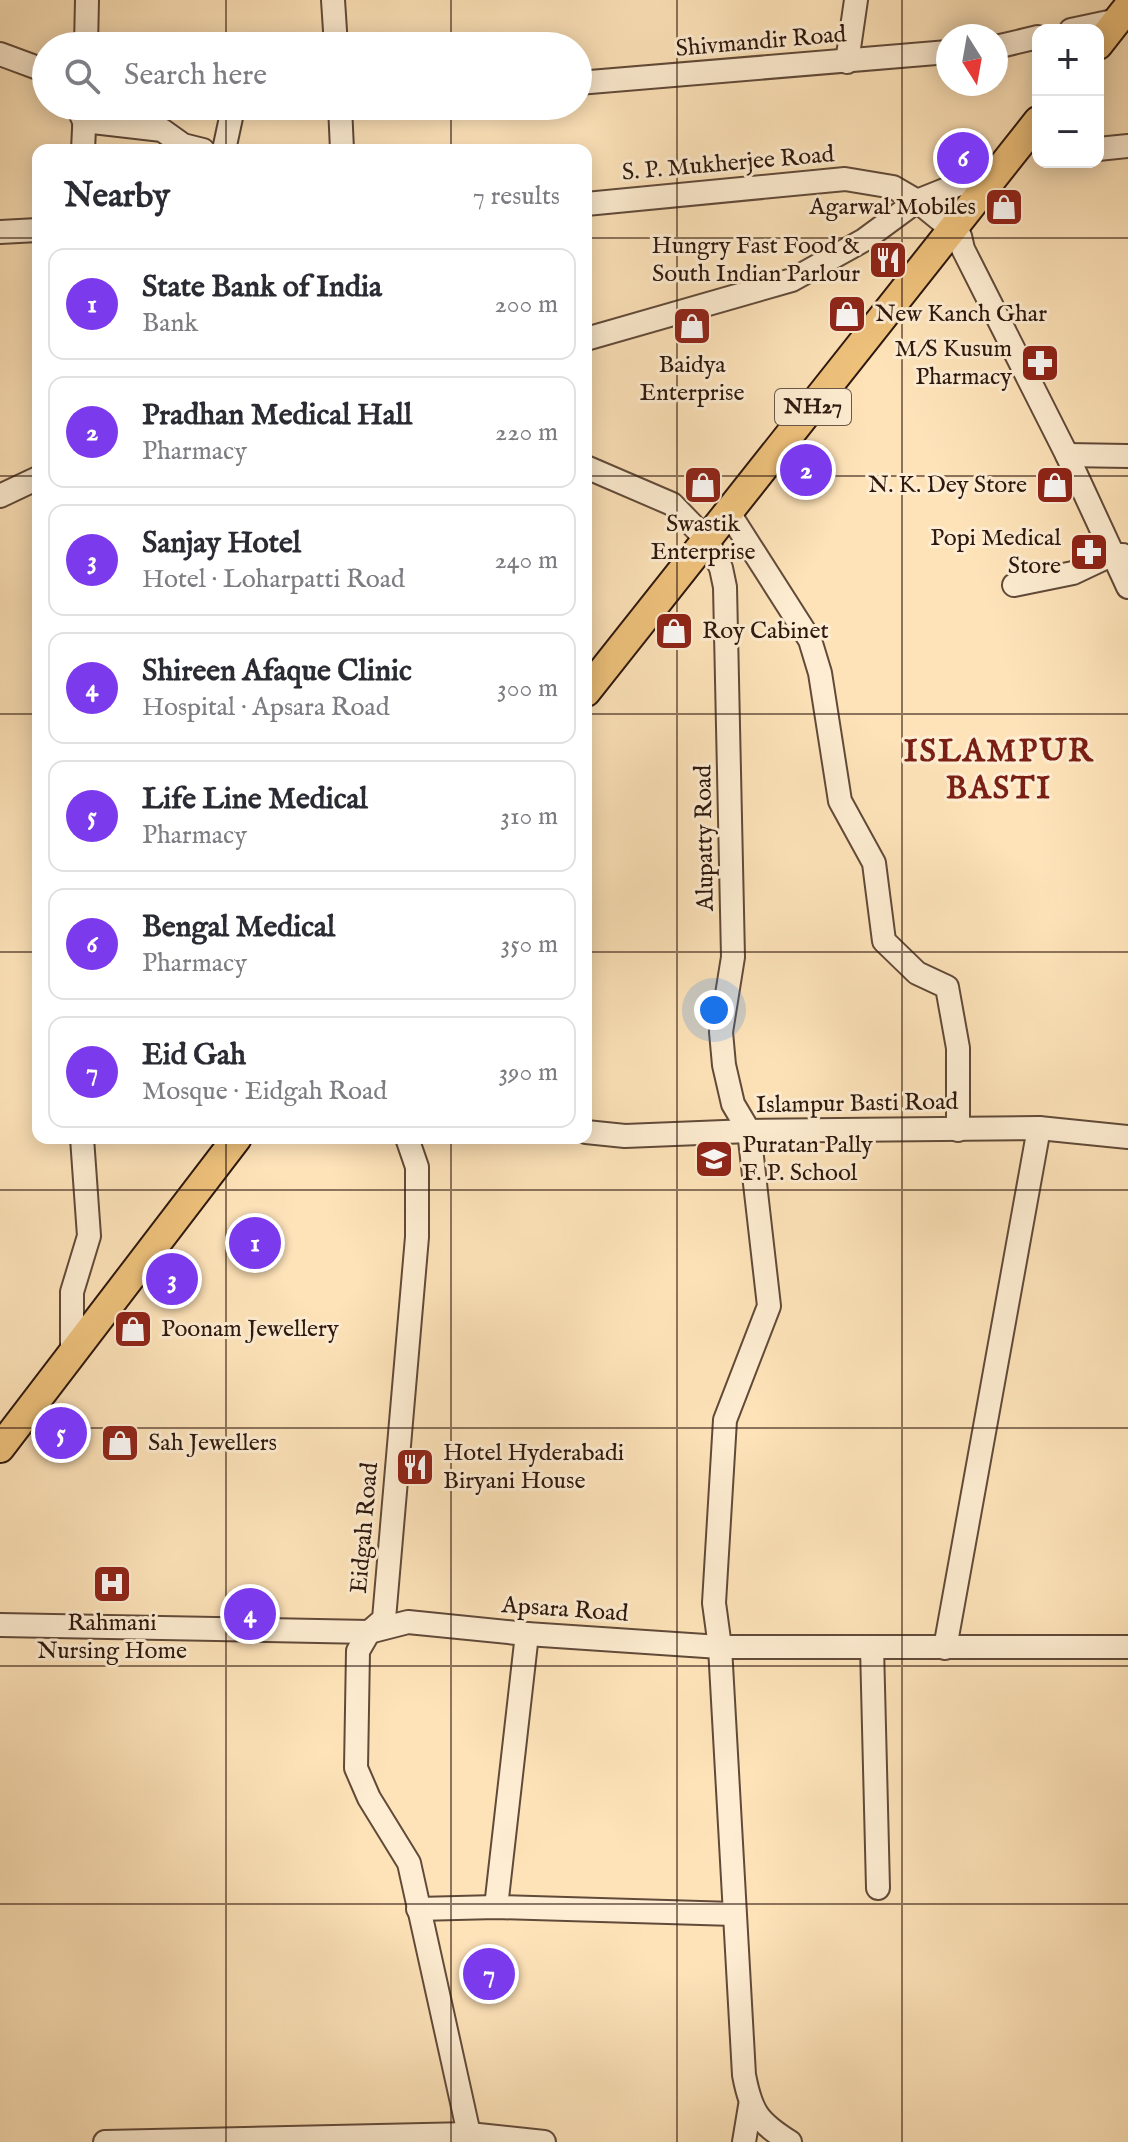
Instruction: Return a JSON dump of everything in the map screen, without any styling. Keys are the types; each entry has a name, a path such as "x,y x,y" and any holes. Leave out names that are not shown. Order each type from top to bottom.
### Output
{"main road":[{"path":"1104,38 1123,14"},
{"name":"NH27","path":"592,684 729,513 958,240 993,178 1032,134"},
{"path":"0,1448 9,1423 72,1354 232,1144"}],"street":[{"path":"86,32 87,0"},
{"path":"333,0 335,32"},
{"path":"847,62 856,0"},
{"path":"1090,24 1123,14"},
{"path":"1008,44 1032,38"},
{"name":"Shivmandir Road","path":"592,82 936,53"},
{"path":"0,54 32,66"},
{"path":"82,120 83,144"},
{"path":"120,120 162,130 182,144"},
{"path":"225,144 230,120"},
{"path":"339,120 341,144"},
{"path":"1104,148 1128,146"},
{"path":"592,337 792,280 864,240 917,201 957,185 993,178"},
{"name":"S. P. Mukherjee Road","path":"592,203 845,179 893,187 917,201 958,240"},
{"path":"0,232 32,230"},
{"path":"958,240 1120,555 1128,587"},
{"path":"1067,455 1128,456"},
{"path":"592,470 672,504 707,540"},
{"path":"0,496 32,481"},
{"path":"729,513 810,640 820,673 840,801 874,863 884,941 917,973 947,987 958,1048 958,1130"},
{"name":"Alupatty Road","path":"707,540 721,568 725,587 733,957 721,1032 724,1065 733,1104 749,1131"},
{"path":"1014,585 1073,573 1120,555"},
{"path":"945,1648 1039,1128"},
{"name":"Islampur Basti Road","path":"592,1133 625,1136 749,1131 1039,1128 1128,1137"},
{"path":"744,2142 750,2106 744,2075 720,1647 714,1603 725,1420 769,1306 749,1131"},
{"path":"72,1354 72,1292 89,1236 82,1144"},
{"name":"Eidgah Road","path":"409,1144 417,1167 417,1237 384,1619 369,1632 358,1651 356,1768 369,1798 409,1863 469,2134"},
{"name":"Apsara Road","path":"0,1625 369,1632 390,1624 408,1622 527,1634 720,1647 1128,1647"},
{"path":"496,1907 527,1634"},
{"path":"872,1647 878,1888"},
{"path":"418,1909 496,1907 734,1914"},
{"path":"750,2106 770,2130 790,2142"},
{"path":"105,2142 469,2134 531,2141"}],"place":[{"name":"Bengal Medical","path":"963,158"},
{"name":"Agarwal Mobiles","path":"1004,207"},
{"name":"Hungry Fast Food & South Indian Parlour","path":"888,260"},
{"name":"New Kanch Ghar","path":"847,314"},
{"name":"Baidya Enterprise","path":"692,326"},
{"name":"M/S Kusum Pharmacy","path":"1040,363"},
{"name":"Pradhan Medical Hall","path":"806,470"},
{"name":"Swastik Enterprise","path":"703,485"},
{"name":"N. K. Dey Store","path":"1055,485"},
{"name":"Popi Medical Store","path":"1089,552"},
{"name":"Roy Cabinet","path":"674,631"},
{"name":"Puratan Pally F. P. School","path":"714,1159"},
{"name":"State Bank of India","path":"255,1243"},
{"name":"Sanjay Hotel","path":"172,1279"},
{"name":"Poonam Jewellery","path":"133,1329"},
{"name":"Life Line Medical","path":"61,1433"},
{"name":"Sah Jewellers","path":"120,1443"},
{"name":"Hotel Hyderabadi Biryani House","path":"415,1467"},
{"name":"Rahmani Nursing Home","path":"112,1584"},
{"name":"Shireen Afaque Clinic","path":"250,1614"},
{"name":"Eid Gah","path":"489,1974"}],"district":[{"name":"ISLAMPUR BASTI","path":"999,770"}]}
